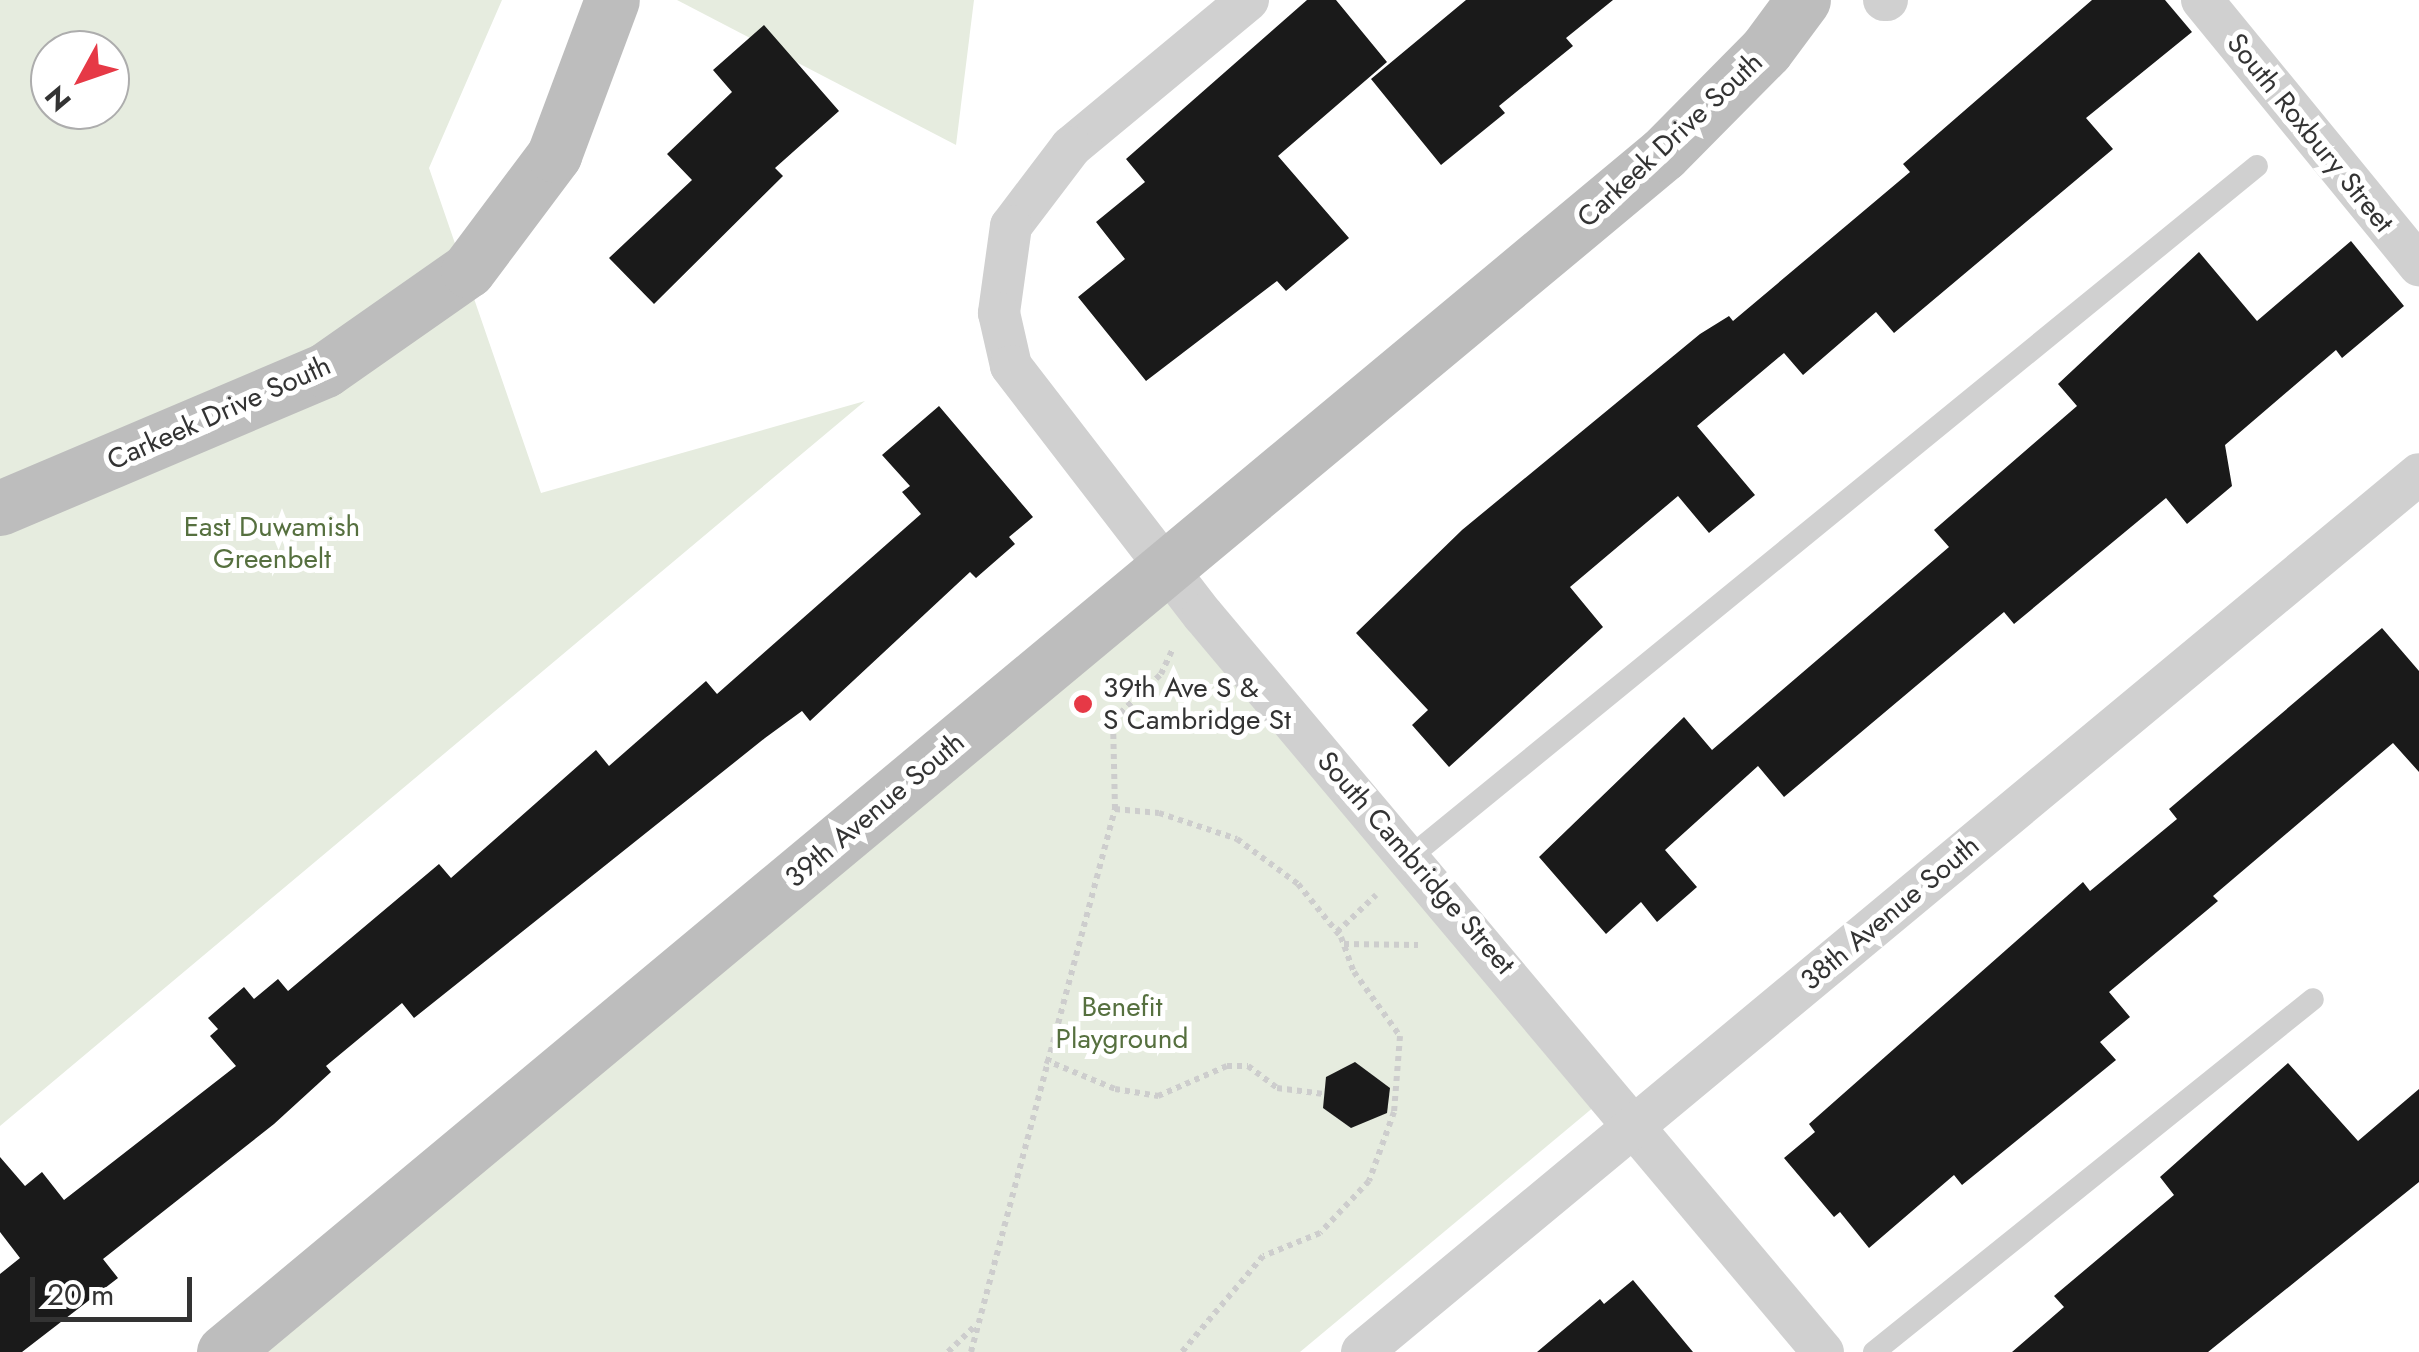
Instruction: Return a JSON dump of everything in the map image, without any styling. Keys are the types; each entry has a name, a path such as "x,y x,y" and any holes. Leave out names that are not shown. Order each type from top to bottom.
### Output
{"main road":[{"name":"Carkeek Drive South","path":"0,508 325,370 468,270 554,155 612,0"},
{"name":"Carkeek Drive South","path":"1528,269 1717,103 1803,0"},
{"name":"39th Avenue South","path":"224,1352 1528,269"}],"street":[{"name":"South Cambridge Street","path":"1248,0 1071,146 1011,226 999,313 1012,366 1033,403 1202,614 1398,872 1638,1123 1823,1352"},
{"name":"South Roxbury Street","path":"2202,0 2419,265"},
{"name":"38th Avenue South","path":"1362,1352 2419,474"}],"lane":[{"path":"1398,872 2257,166"},
{"path":"1874,1352 2313,1000"}],"path":[{"path":"970,1352 1115,809 1113,720 1161,674 1202,614"},
{"path":"1115,809 1158,813 1237,839 1298,884 1337,932 1400,1036 1394,1112 1369,1181 1320,1233 1263,1256 1182,1352"},
{"path":"1337,932 1398,872"},
{"path":"1344,944 1436,946"},
{"path":"1045,1060 1115,1090 1158,1096 1227,1066 1248,1066 1277,1088 1324,1094"},
{"path":"948,1352 976,1324"}],"green space":[{"name":"East Duwamish Greenbelt","path":"0,0 502,0 429,168 541,493 865,401 0,1126"},
{"path":"677,0 974,0 956,145"},
{"name":"Benefit Playground","path":"1161,560 1613,1091 1300,1352 219,1352"}],"building":[{"path":"1307,0 1336,0 1387,62 1278,156 1349,238 1286,291 1277,281 1146,381 1078,297 1125,259 1096,222 1145,182 1126,159"},
{"path":"1466,0 1613,0 1566,38 1573,46 1499,106 1505,113 1441,165 1371,79"},
{"path":"2092,0 2165,0 2192,32 2086,118 2113,149 1894,333 1876,312 1803,375 1784,353 1697,426 1755,495 1709,533 1678,496 1570,587 1603,627 1449,767 1412,725 1428,710 1356,633 1462,530 1700,334 1729,316 1733,321 1910,172 1903,164"},
{"path":"764,25 839,111 775,168 783,176 654,304 609,258 692,180 667,154 732,92 713,70"},
{"path":"2351,241 2404,306 2342,358 2336,350 2225,445 2232,486 2187,524 2166,498 2014,624 2004,612 1784,797 1758,766 1665,850 1697,887 1657,922 1641,902 1606,934 1539,857 1684,717 1712,750 1949,547 1934,530 2077,406 2058,384 2199,252 2257,321"},
{"path":"939,406 1033,517 1009,537 1015,544 976,578 970,572 810,721 802,711 765,738 414,1018 402,1003 326,1066 331,1072 274,1124 103,1259 118,1278 22,1352 0,1352 0,1274 20,1258 0,1232 0,1157 25,1186 42,1172 64,1200 236,1066 210,1036 218,1029 208,1018 244,987 254,999 278,979 288,991 439,864 451,878 596,750 609,766 706,681 717,694 921,514 902,492 910,486 882,455"},
{"path":"2382,628 2419,671 2419,772 2393,743 2213,896 2218,901 2109,992 2130,1017 2100,1042 2116,1060 1962,1185 1954,1175 1869,1248 1840,1212 1834,1217 1784,1158 1815,1132 1809,1124 2083,882 2090,891 2177,819 2169,809"},
{"path":"1355,1062 1390,1088 1387,1113 1351,1128 1323,1108 1326,1077"},
{"path":"2288,1063 2358,1141 2419,1089 2419,1182 2208,1352 2012,1352 2064,1307 2054,1296 2174,1195 2160,1177"},
{"path":"1633,1280 1693,1352 1537,1352 1600,1299 1604,1304"}],"place":[{"name":"39th Ave S & S Cambridge St","path":"1083,704"}]}
